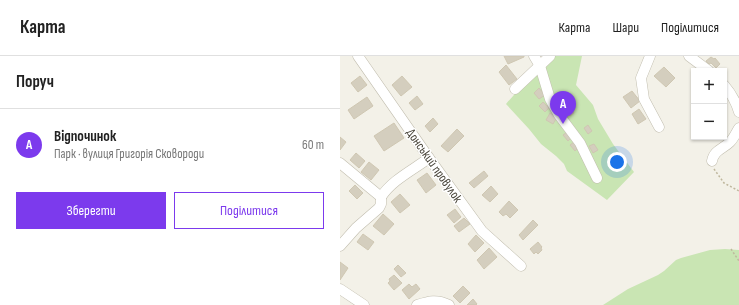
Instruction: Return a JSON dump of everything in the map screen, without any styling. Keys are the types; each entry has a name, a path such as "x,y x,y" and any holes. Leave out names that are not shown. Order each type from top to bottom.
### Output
{"street":[{"name":"Донський провулок","path":"358,56 482,231 521,266"},
{"path":"534,56 540,66 550,99 559,115 580,143 597,178"},
{"path":"515,89 550,56"},
{"path":"650,56 641,78 644,98 659,127"},
{"path":"689,56 705,68"},
{"path":"727,88 737,105 739,112"},
{"path":"712,161 712,156 730,142 739,128"},
{"path":"340,246 356,228 379,208 381,204 381,197 385,191 397,180 429,158"},
{"path":"340,163 381,197"},
{"path":"340,289 364,305"},
{"path":"417,305 435,301 449,305"}],"path":[{"path":"712,161 714,169 724,183 739,191"},
{"path":"732,249 739,261"}],"green space":[{"path":"555,56 582,56 576,85 593,105 598,119 613,144 634,172 607,200 567,171 564,164 541,144 506,104"},
{"path":"710,250 739,250 739,305 603,305 628,289 658,275 676,260"}],"building":[{"path":"504,56 524,56 524,57 508,64"},
{"path":"711,57 714,59 715,58 720,64 716,68 711,63 709,64 706,61"},
{"path":"506,65 517,79 509,85 499,72"},
{"path":"664,67 675,78 666,87 654,76"},
{"path":"360,76 367,85 358,92 351,83"},
{"path":"402,76 412,87 401,96 392,85"},
{"path":"539,88 545,95 539,99 534,93"},
{"path":"632,91 640,101 631,108 623,97"},
{"path":"417,96 423,104 415,110 409,103"},
{"path":"367,97 373,106 354,119 348,110"},
{"path":"543,102 549,108 545,112 539,106"},
{"path":"569,107 574,113 570,116 565,110"},
{"path":"639,109 646,119 638,124 632,114"},
{"path":"550,113 557,117 553,124 546,120"},
{"path":"433,118 438,124 430,132 425,126"},
{"path":"394,123 404,138 384,151 374,136"},
{"path":"588,125 592,131 588,134 584,128"},
{"path":"457,129 464,136 448,152 441,146"},
{"path":"567,132 572,137 568,141 563,135"},
{"path":"340,137 346,142 340,150"},
{"path":"574,142 579,147 575,151 570,145"},
{"path":"594,144 598,150 593,153 589,146"},
{"path":"356,153 365,161 359,168 350,160"},
{"path":"369,162 379,170 371,180 361,172"},
{"path":"484,171 488,176 474,188 469,183"},
{"path":"427,173 436,185 426,193 417,180"},
{"path":"355,185 363,193 357,199 349,191"},
{"path":"491,186 498,194 490,202 482,195"},
{"path":"400,194 410,205 400,213 391,202"},
{"path":"509,201 518,210 510,218 506,214 503,216 499,212"},
{"path":"455,209 461,217 454,223 447,215"},
{"path":"383,214 394,224 384,235 373,226"},
{"path":"464,218 470,224 459,232 454,226"},
{"path":"533,220 538,225 523,240 519,235"},
{"path":"363,234 374,242 368,250 357,242"},
{"path":"476,235 484,243 475,252 468,244"},
{"path":"538,242 542,247 542,250 538,254 536,252 534,254 530,249"},
{"path":"489,248 497,257 484,269 477,260"},
{"path":"340,262 348,268 340,280"},
{"path":"398,265 406,273 401,277 394,269"},
{"path":"394,275 402,283 394,290 388,283 390,281 389,279"},
{"path":"409,284 412,287 416,284 420,289 409,299 402,290"},
{"path":"463,286 470,293 460,303 453,296"},
{"path":"473,299 477,304 476,305 467,305"}],"place":[{"name":"Відпочинок","path":"563,124"}]}
